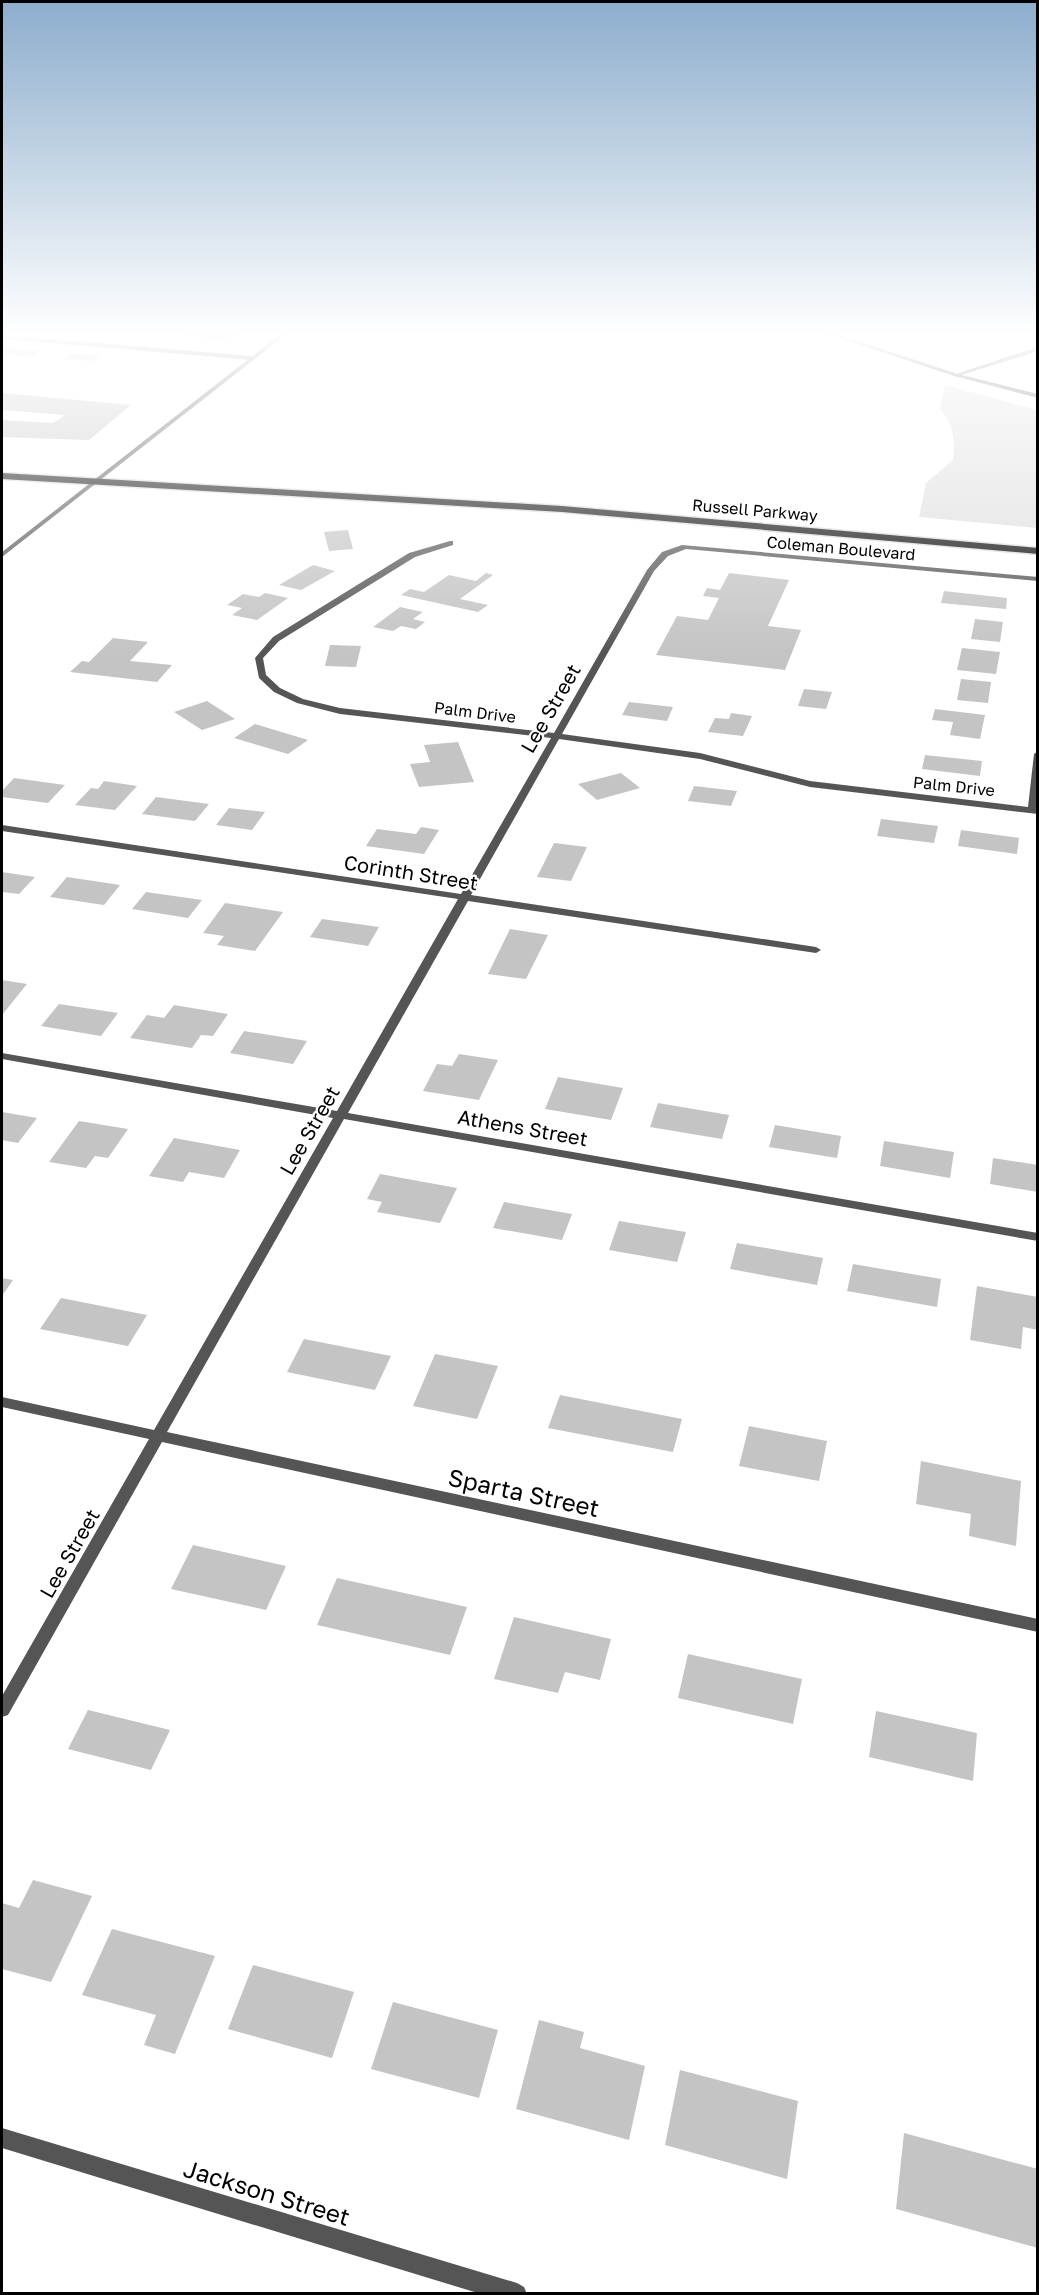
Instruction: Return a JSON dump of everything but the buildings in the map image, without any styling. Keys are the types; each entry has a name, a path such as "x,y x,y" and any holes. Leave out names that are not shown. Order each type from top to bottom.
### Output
{"main road":[{"name":"Russell Parkway","path":"2,476 550,508 1038,551"}],"street":[{"path":"2,555 148,440"},
{"name":"Palm Drive","path":"450,543 412,555 276,639 259,658 262,676 277,690 300,701 340,711 556,736 700,756 810,784 1035,810"},
{"name":"Coleman Boulevard","path":"651,570 664,554 685,547 1038,579"},
{"name":"Lee Street","path":"2,1710 651,570"},
{"path":"1035,810 1038,754"},
{"name":"Corinth Street","path":"2,828 816,950"},
{"name":"Athens Street","path":"2,1056 1038,1237"},
{"name":"Sparta Street","path":"2,1402 1038,1626"},
{"name":"Jackson Street","path":"2,2138 517,2294"}],"shaded area":[{"path":"954,440 1037,440 1037,528 919,517 926,483 953,460"}]}
